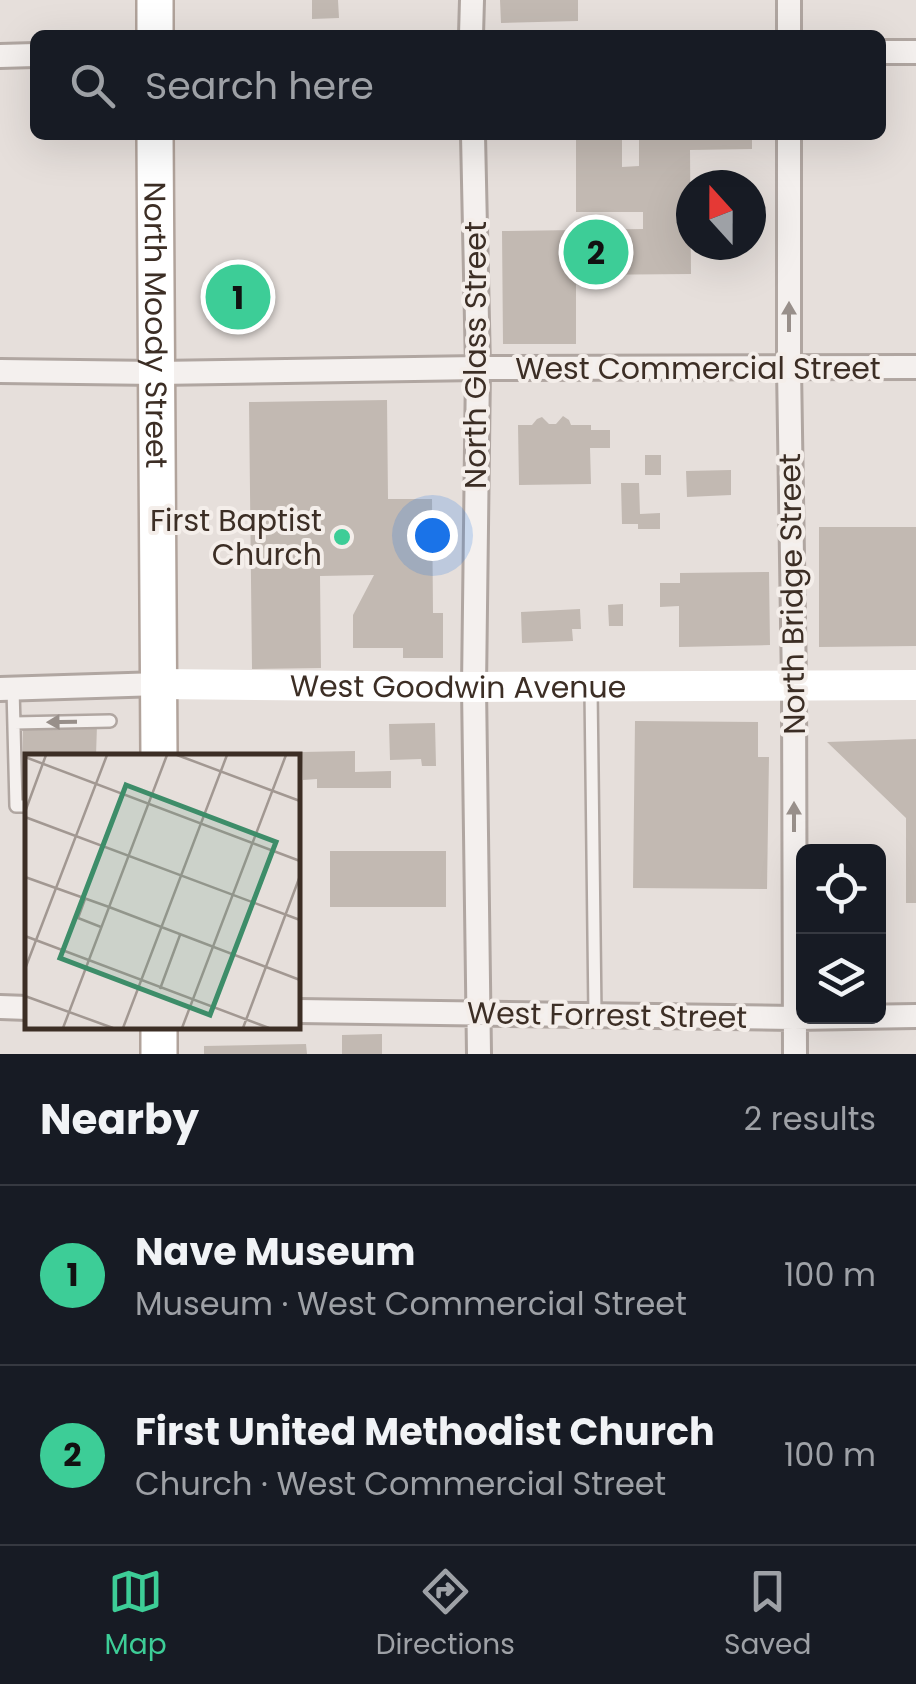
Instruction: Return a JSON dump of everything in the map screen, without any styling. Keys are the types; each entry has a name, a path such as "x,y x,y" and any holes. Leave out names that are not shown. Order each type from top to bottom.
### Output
{"main road":[{"path":"154,0 154,30"},
{"name":"North Moody Street","path":"155,140 159,754"},
{"name":"West Goodwin Avenue","path":"160,684 916,685"},
{"path":"158,1054 159,1029"}],"street":[{"path":"472,0 472,30"},
{"path":"789,0 789,30"},
{"path":"886,52 916,52"},
{"path":"0,56 30,56"},
{"name":"North Glass Street","path":"473,140 478,368 474,687 479,1054"},
{"name":"North Bridge Street","path":"789,140 795,1054"},
{"name":"West Commercial Street","path":"0,372 916,368"},
{"name":"West Goodwin Avenue","path":"6,688 160,684"},
{"name":"West Forrest Street","path":"300,1012 916,1016"}],"lane":[{"path":"592,686 595,1015"},
{"path":"6,688 14,723 16,806 25,806"},
{"path":"14,723 110,721"}],"building":[{"path":"312,0 338,0 339,18 312,19"},
{"path":"500,0 578,0 578,21 501,23"},
{"path":"576,140 622,140 622,167 639,166 639,140 752,140 752,149 690,150 690,170 676,170 676,260 691,260 691,274 576,275 576,344 503,344 502,231 643,229 643,212 576,212"},
{"name":"First Baptist Church","path":"387,400 388,499 432,499 433,613 443,613 443,658 403,658 403,648 353,648 353,615 374,575 320,576 321,668 252,669 249,402"},
{"path":"563,416 571,425 610,430 610,448 590,448 591,484 519,485 518,425 532,425 542,417 549,424 556,424"},
{"path":"645,455 661,455 661,475 645,475"},
{"path":"731,470 731,495 687,497 686,471"},
{"path":"621,483 639,483 640,514 660,513 660,529 622,524"},
{"path":"819,527 916,527 916,646 819,647"},
{"path":"769,572 770,645 679,647 679,606 660,607 660,583 680,583 680,573"},
{"path":"623,604 623,626 609,626 608,605"},
{"path":"580,609 581,629 572,629 573,641 522,643 521,612"},
{"path":"635,721 758,722 758,757 769,757 767,889 633,888"},
{"path":"435,723 436,766 422,766 421,759 390,760 389,724"},
{"path":"23,724 97,725 96,754 25,754 23,773"},
{"path":"916,739 916,903 906,903 906,818 827,742"},
{"path":"355,751 355,772 391,771 391,788 317,788 317,779 303,780 302,752"},
{"path":"330,851 446,851 446,907 330,907"},
{"path":"382,1034 382,1054 342,1054 342,1035"},
{"path":"306,1044 307,1054 204,1054 204,1046"}],"place":[{"name":"First United Methodist Church","path":"596,252"},
{"name":"Nave Museum","path":"238,297"},
{"name":"First Baptist Church","path":"342,537"}]}
